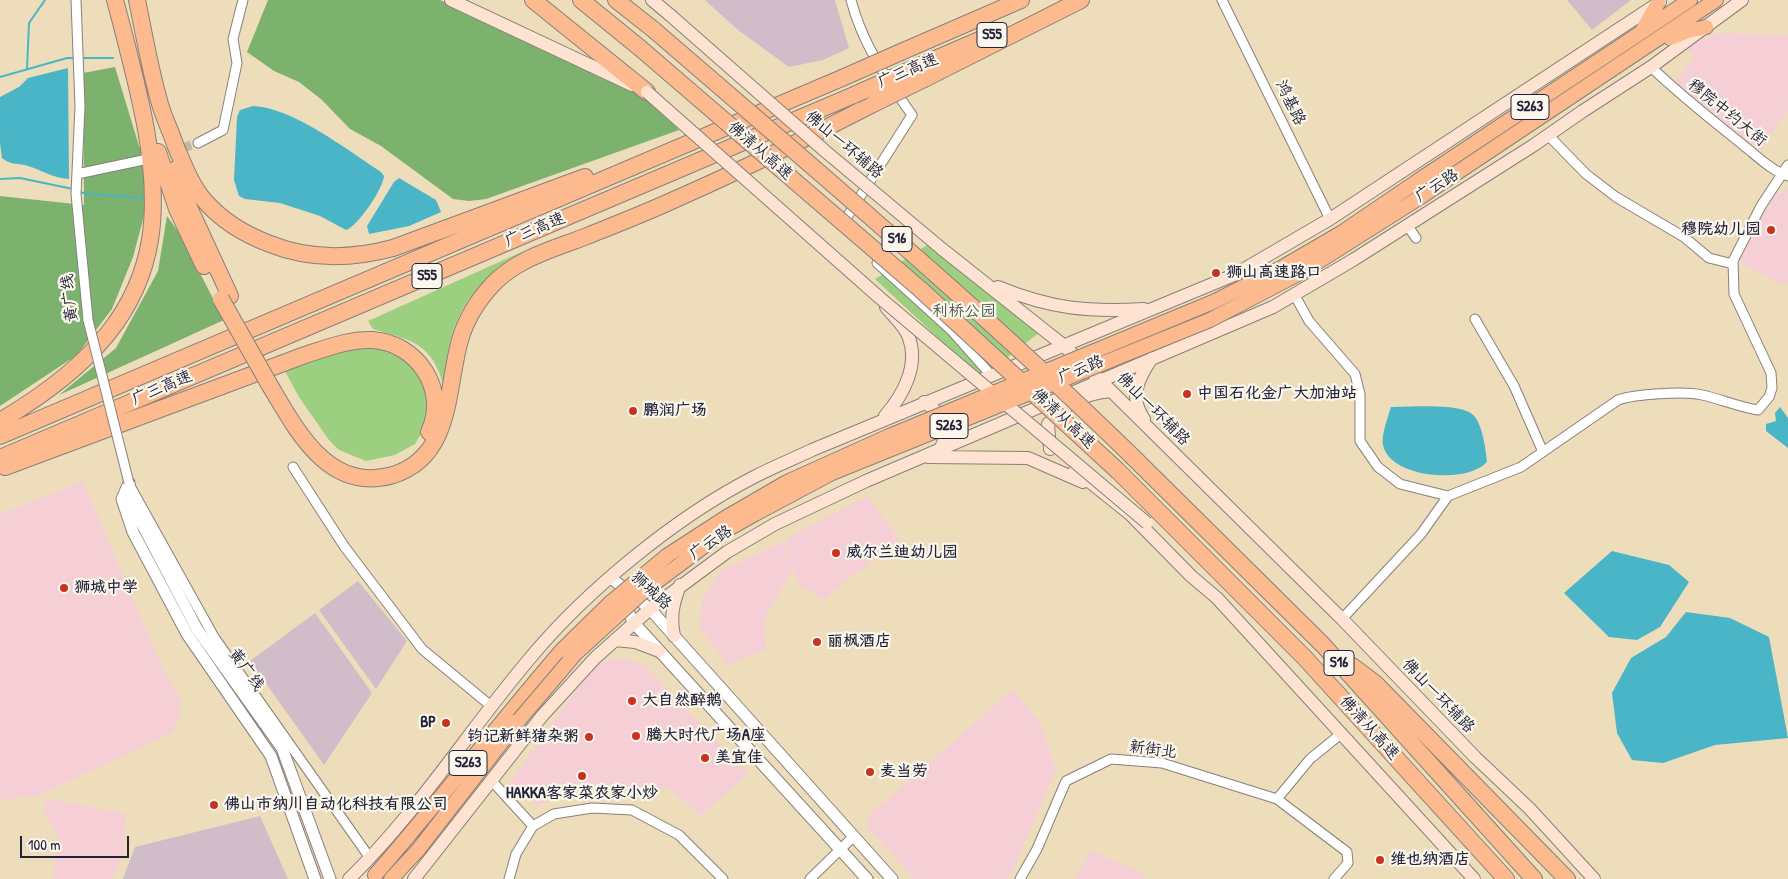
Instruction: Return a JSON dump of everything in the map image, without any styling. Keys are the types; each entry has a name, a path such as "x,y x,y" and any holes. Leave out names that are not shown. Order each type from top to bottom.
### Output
{"highway":[{"path":"115,0 144,112 177,208 194,247 226,297 303,440 328,464 342,472 367,478 393,475 406,469 419,459 436,441 446,412 456,354 466,324 480,299 500,278 534,256 686,195 873,104 918,74 1081,0"},
{"path":"137,0 160,104 188,205 226,297"},
{"path":"533,0 647,92"},
{"name":"佛清从高速","path":"581,0 872,247 1118,471 1249,600 1311,665 1506,879"},
{"name":"佛清从高速","path":"616,0 918,258 1067,393 1134,457 1322,645 1534,879"},
{"name":"广三高速","path":"0,436 1021,0"},
{"name":"广三高速","path":"0,458 854,94 918,74 1070,0"},
{"path":"160,104 188,175 205,201 231,224 261,241 294,252 313,255 350,256 393,248 563,184 669,150"},
{"path":"0,421 55,386 76,369 106,337 132,296 140,277 153,233 154,183 144,112"},
{"path":"0,468 305,355 355,340 385,342 411,355 421,364 433,386 435,399 433,424 420,446 402,460 384,467 356,466 343,461 319,443 307,430 273,382"},
{"path":"1322,645 1376,684 1567,879"}],"main road":[{"path":"451,0 647,92 880,298 1147,523 1191,565 1217,598 1474,879"},
{"name":"佛山一环辅路","path":"652,0 825,151 942,249 1063,345 1101,380 1342,619 1475,757 1530,809 1594,879"},
{"name":"广云路","path":"367,870 423,821 514,705 562,650 610,603 668,555 725,518 787,482 887,437 1212,302 1281,268 1341,233 1690,0"},
{"name":"广云路","path":"392,879 418,850 519,720 576,653 643,592 723,532 832,473 1210,320 1302,272 1422,196 1716,0"},
{"name":"广云路","path":"414,879 542,716 595,658 650,609 727,552 775,524 920,458 1257,315 1407,225 1548,135 1651,67 1742,0"},
{"path":"1640,34 1660,2"},
{"name":"广云路","path":"611,578 662,536 753,478 884,418 1234,275 1330,219 1660,2"},
{"path":"1642,50 1688,31 1706,27"},
{"path":"985,282 1037,301 1083,311 1154,308"},
{"path":"880,298 909,336 913,356 909,377 898,400 884,418"},
{"path":"1152,358 1139,378 1136,396 1139,412 1152,431"},
{"path":"1111,391 1090,393 1065,406 1048,424 1050,448 1102,493 1130,514 1191,576 1217,598"},
{"path":"924,402 934,408 944,423 946,439 939,450"},
{"path":"920,458 1028,458 1083,482 1102,493"},
{"name":"S263","path":"349,879 367,870 532,655 570,615 611,578"},
{"path":"674,636 670,620 671,609 680,585"},
{"path":"615,640 635,642 659,651"}],"street":[{"name":"黄广线","path":"76,0 80,106 76,190 88,320 129,483 131,503 197,629 282,748 330,879"},
{"path":"198,143 223,130 236,63 233,39 243,0"},
{"path":"851,0 856,18 883,75 912,115 841,223 845,232 952,331 990,374"},
{"name":"鸿基路","path":"1222,0 1330,219"},
{"name":"穆院中约大街","path":"1651,67 1680,95 1785,175"},
{"path":"1548,135 1596,183 1616,197 1684,237 1709,258 1733,264"},
{"path":"77,174 148,158"},
{"path":"1342,619 1421,534 1448,496 1521,467 1603,408 1631,396 1700,394 1741,408 1758,410 1769,397 1772,388 1771,373 1734,294 1733,264 1761,206 1785,175 1788,165"},
{"path":"1407,225 1416,238"},
{"path":"1294,294 1309,321 1355,374 1360,394 1360,441 1378,467 1400,484 1448,496"},
{"path":"1475,319 1514,386 1543,452"},
{"path":"293,467 344,546 422,649 491,706"},
{"name":"黄广线","path":"129,483 122,498 133,532 187,634 271,756 315,879"},
{"path":"129,483 214,637 367,870"},
{"name":"狮城路","path":"611,578 650,609 892,879"},
{"name":"狮城路","path":"611,578 634,623 866,879"},
{"path":"1277,799 1310,759 1342,734"},
{"name":"新街北","path":"1020,879 1037,849 1066,780 1111,759 1162,763 1277,799 1346,852 1348,863 1334,879"},
{"path":"492,780 533,826"},
{"path":"509,879 516,854 533,826 554,814 592,808 632,810 679,834 723,879"},
{"path":"810,879 853,837"}],"shaded area":[{"path":"705,0 835,0 849,48 823,60 789,67 738,30"},
{"path":"1567,0 1631,0 1592,30"},
{"path":"1719,33 1788,35 1788,111 1760,150 1704,108 1676,81 1693,58 1687,46"},
{"name":"穆院幼儿园","path":"1788,187 1788,283 1785,286 1739,262 1771,199"},
{"name":"狮城中学","path":"83,481 160,663 180,698 180,716 172,733 38,796 0,800 0,514"},
{"path":"867,496 899,539 823,600 799,585 794,568 765,618 766,649 728,665 700,628 702,600 721,571 784,541 792,561 786,539"},
{"path":"358,581 407,641 376,689 319,610"},
{"path":"315,613 372,693 324,765 250,661"},
{"path":"624,658 644,665 748,774 701,816 669,789 568,784 539,807 510,782 591,670 604,661"},
{"path":"1013,690 1040,722 1056,771 1014,868 1007,879 914,879 866,825 869,815"},
{"path":"46,798 126,814 124,851 113,879 56,879 53,873 58,836 44,813"},
{"path":"260,816 288,879 123,879 135,847"},
{"path":"1091,850 1138,871 1147,879 1075,879"}],"green space":[{"path":"268,0 440,0 642,95 679,130 486,199 469,201 453,199 381,146 350,129 322,100 299,82 274,71 247,52"},
{"path":"115,67 139,146 149,165 144,216 133,257 112,309 77,355 0,406 0,196 84,205 83,73"},
{"path":"167,216 180,234 224,320 59,395 116,348 158,271"},
{"name":"利桥公园","path":"936,239 1040,332 981,378 875,279"},
{"path":"526,250 500,266 473,293 464,307 457,321 448,353 445,391 438,371 426,351 402,337 373,329 368,321"},
{"path":"379,346 411,362 429,392 423,430 415,444 395,455 366,461 339,450 329,440 299,397 285,371 337,351"}],"water":[{"path":"68,68 69,179 57,177 25,165 11,163 2,158 0,143 0,97 19,87 28,78"},
{"path":"253,106 268,108 302,122 337,142 381,172 384,176 383,182 375,198 357,222 346,230 320,216 280,203 245,199 239,196 234,180 237,117 240,110"},
{"path":"399,178 436,200 441,212 409,226 369,234 367,226 394,182"},
{"path":"1391,407 1445,407 1456,408 1472,414 1481,429 1487,462 1477,469 1448,475 1414,471 1400,465 1389,456 1383,445 1384,431"},
{"path":"1780,407 1788,418 1788,448 1766,431 1766,424 1776,421 1775,413"},
{"path":"1612,551 1669,565 1689,582 1660,627 1637,640 1609,637 1564,593"},
{"path":"1686,612 1730,618 1769,637 1788,738 1715,745 1663,763 1632,760 1617,733 1612,693 1631,658 1666,637"}],"waterway":[{"path":"27,69 29,23 45,0"},
{"path":"0,77 67,58 76,58"},
{"path":"81,58 113,58"},
{"path":"0,179 20,178 73,189"},
{"path":"80,192 142,198"}],"tunnel":[{"path":"157,156 198,143"}],"place":[{"name":"穆院幼儿园","path":"1771,230"},
{"name":"狮山高速路口","path":"1216,273"},
{"name":"中国石化金广大加油站","path":"1187,394"},
{"name":"鹏润广场","path":"633,411"},
{"name":"威尔兰迪幼儿园","path":"836,553"},
{"name":"狮城中学","path":"64,588"},
{"name":"丽枫酒店","path":"817,642"},
{"name":"大自然醉鹅","path":"632,701"},
{"name":"BP","path":"446,723"},
{"name":"腾大时代广场A座","path":"636,736"},
{"name":"钧记新鲜猪杂粥","path":"589,737"},
{"name":"美宜佳","path":"705,758"},
{"name":"麦当劳","path":"870,772"},
{"name":"HAKKA客家菜农家小炒","path":"582,776"},
{"name":"佛山市纳川自动化科技有限公司","path":"214,805"},
{"name":"维也纳酒店","path":"1380,860"}]}
